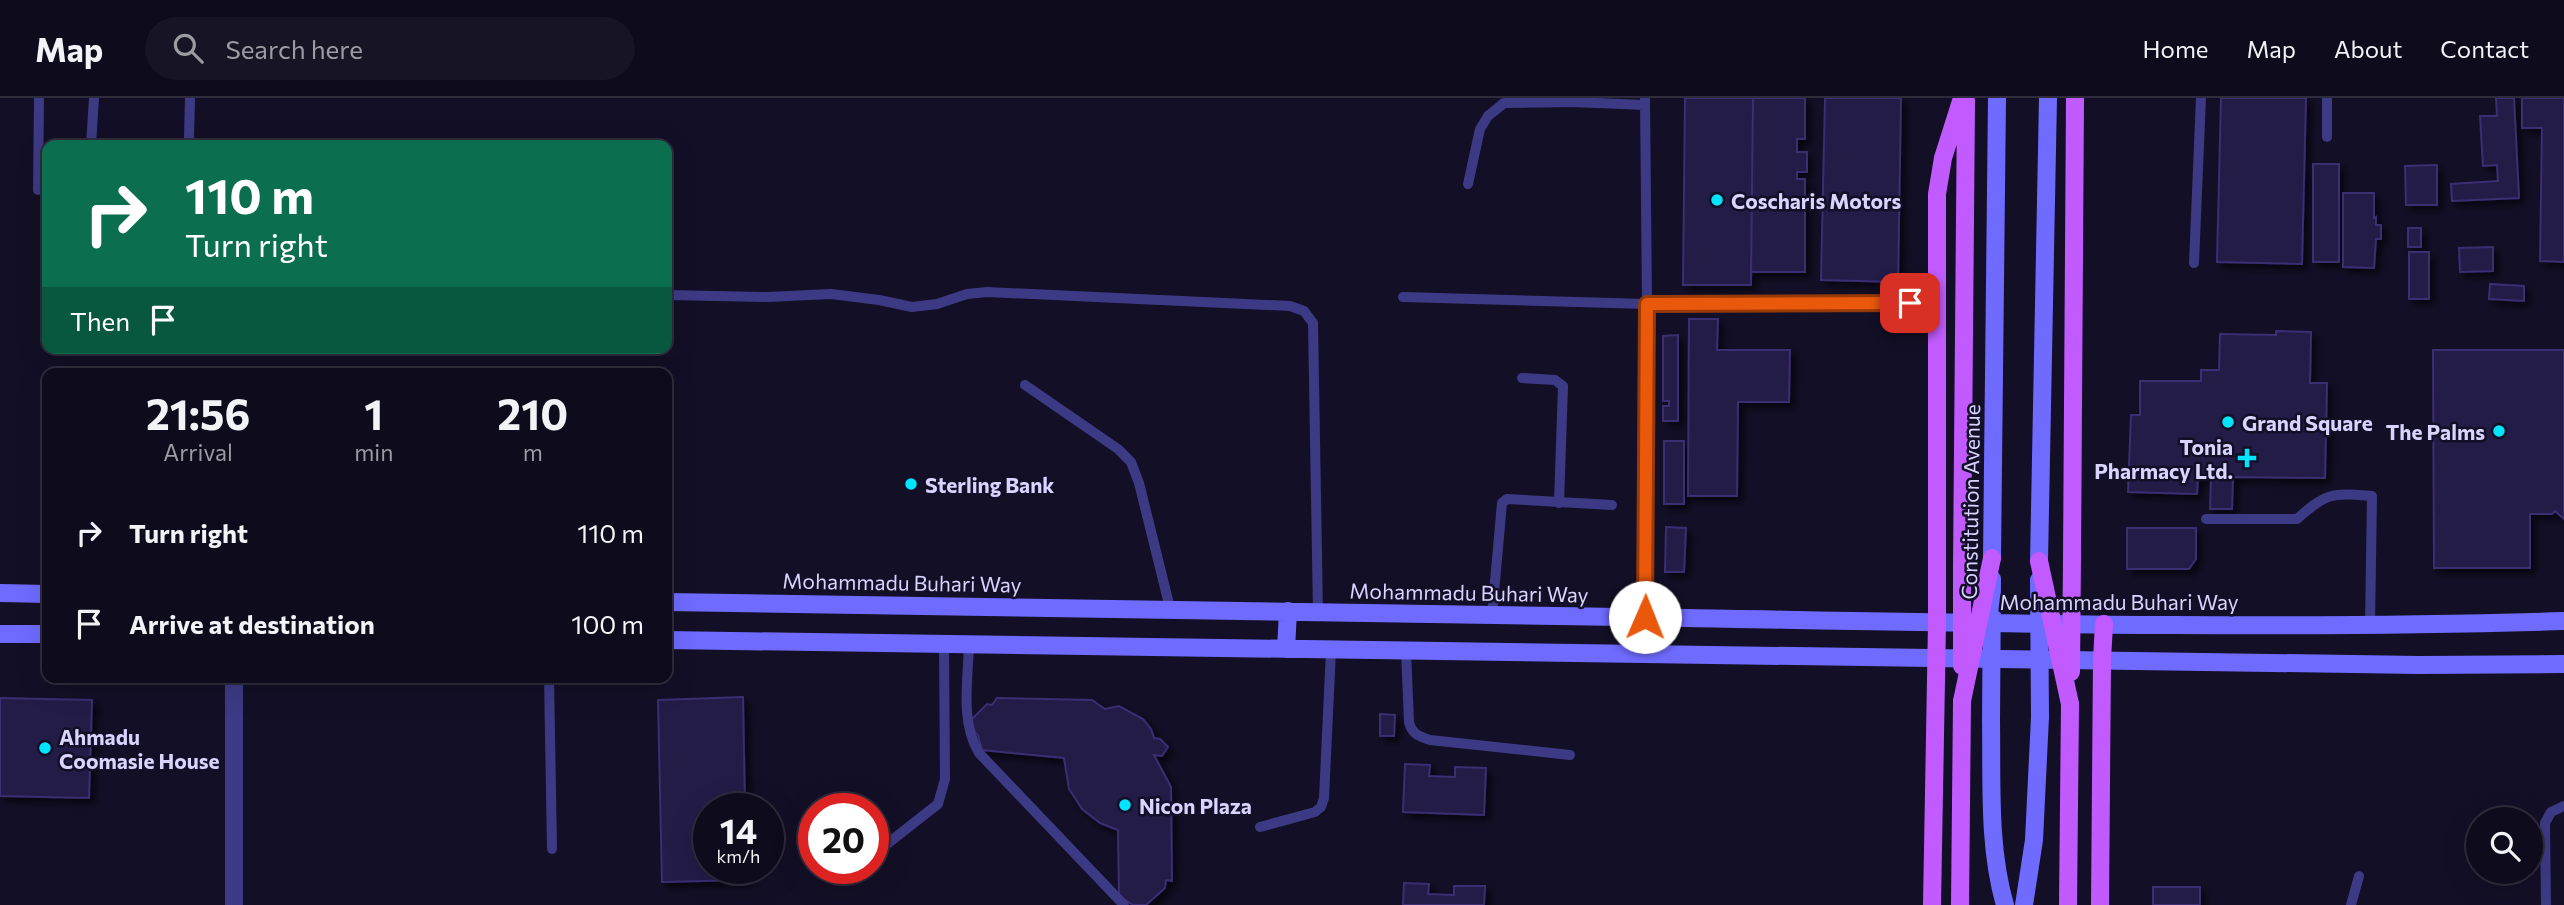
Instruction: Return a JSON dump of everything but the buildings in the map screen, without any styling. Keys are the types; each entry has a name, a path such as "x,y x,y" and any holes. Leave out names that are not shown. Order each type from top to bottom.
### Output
{"main road":[{"path":"1932,905 1937,623 1937,194 1943,158 1964,98"},
{"name":"Constitution Avenue","path":"1960,905 1964,98"},
{"name":"Constitution Avenue","path":"1997,98 1992,721 1995,847 2006,905"},
{"path":"2024,905 2034,840 2040,716 2039,561 2048,98"},
{"path":"2068,905 2075,98"},
{"path":"1962,701 1992,558"},
{"path":"2039,561 2070,704"},
{"path":"0,593 42,594"},
{"name":"Mohammadu Buhari Way","path":"672,602 1170,608 1937,623 2370,625 2564,621"},
{"path":"1286,649 1288,611"},
{"path":"2100,905 2104,624"},
{"path":"0,634 42,634"},
{"path":"672,640 1936,659 2420,665 2564,664"}],"street":[{"path":"234,683 234,905"}],"lane":[{"path":"39,98 42,144"},
{"path":"91,140 94,98"},
{"path":"189,138 190,98"},
{"path":"2194,263 2201,98"},
{"path":"2327,98 2327,137"},
{"path":"1468,184 1480,130 1488,116 1504,103 1645,102 1645,617"},
{"path":"38,190 42,165"},
{"path":"672,295 767,297 831,294 912,307 987,292 1290,306 1304,312 1313,323 1318,612"},
{"path":"1403,297 1647,304 1937,303"},
{"path":"1522,378 1555,380 1563,386 1559,503"},
{"path":"1025,385 1118,449 1131,462 1139,482 1170,608"},
{"path":"2206,519 2297,519 2322,498 2332,495 2372,496 2370,625"},
{"path":"1492,615 1502,503 1507,499 1612,505"},
{"path":"889,842 938,804 944,779 944,644"},
{"path":"969,644 968,726 979,753 1124,905"},
{"path":"1260,827 1315,812 1321,807 1324,798 1331,650"},
{"path":"1406,651 1409,722 1411,730 1418,736 1430,740 1570,755"},
{"path":"549,683 552,849"},
{"path":"2546,905 2544,823 2551,812 2564,806"},
{"path":"2351,905 2359,876"}],"place":[{"name":"Coscharis Motors","path":"1717,200"},
{"name":"Grand Square","path":"2228,422"},
{"name":"The Palms","path":"2499,431"},
{"name":"Tonia Pharmacy Ltd.","path":"2247,458"},
{"name":"Sterling Bank","path":"911,484"},
{"name":"Ahmadu Coomasie House","path":"45,748"},
{"name":"Nicon Plaza","path":"1125,805"}],"route":[{"path":"1645,617 1647,304 1910,303"}]}
